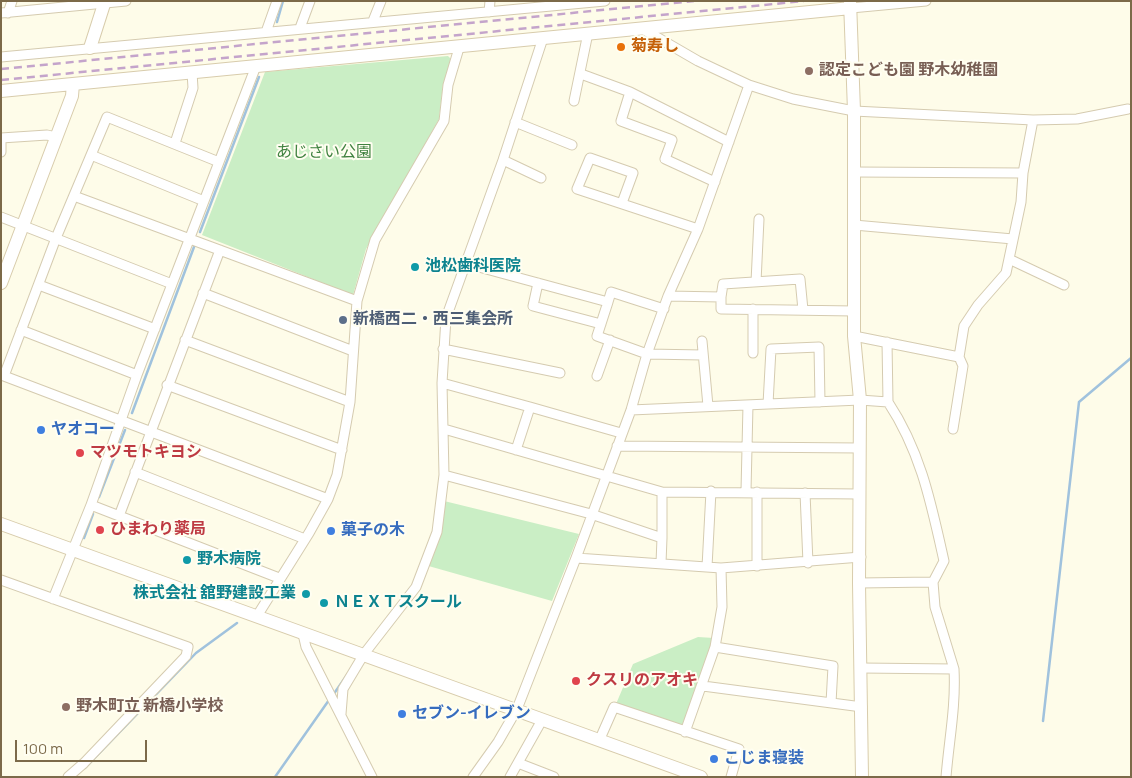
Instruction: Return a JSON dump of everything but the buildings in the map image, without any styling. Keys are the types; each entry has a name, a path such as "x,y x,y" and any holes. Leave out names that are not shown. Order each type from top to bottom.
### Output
{"street":[{"path":"5,13 12,1"},
{"path":"5,13 59,5 126,1"},
{"path":"266,32 277,1"},
{"path":"300,28 310,1"},
{"path":"373,21 381,1"},
{"path":"488,12 490,1"},
{"path":"1,57 604,1"},
{"path":"1,90 459,48 851,5 926,1"},
{"path":"90,48 104,2"},
{"path":"851,5 854,111 854,336 860,400 859,494 861,557 859,583 862,777"},
{"path":"641,28 698,61 749,85 793,99 854,111 1033,120 1077,119 1128,109"},
{"path":"574,101 588,33"},
{"path":"341,714 343,689 364,654 416,587 437,532 444,475 442,383 446,318 464,263 503,160 543,38"},
{"path":"257,616 328,499 337,475 350,402 357,301 375,240 444,121 448,85 459,48"},
{"path":"53,599 91,505 137,375 256,66"},
{"path":"175,142 193,88 192,72"},
{"path":"580,74 630,92 729,142"},
{"path":"1,283 4,267 24,226 72,96 73,84"},
{"path":"473,777 498,742 516,709 607,475 631,410 647,354 668,296 698,229 749,85"},
{"path":"630,92 621,121 672,140 665,159 715,182"},
{"path":"219,162 175,142 107,117 56,238 4,376 328,499"},
{"path":"953,429 963,366 959,358 964,326 978,305 1006,273 1021,202 1023,172 1033,120"},
{"path":"515,122 572,145"},
{"path":"1,152 1,138 47,135 56,137"},
{"path":"91,155 204,201"},
{"path":"622,203 633,173 590,158 577,189 698,229"},
{"path":"503,160 541,178"},
{"path":"854,172 1023,172"},
{"path":"74,196 357,301"},
{"path":"1,217 172,284"},
{"path":"756,282 760,219"},
{"path":"854,225 1013,239"},
{"path":"119,516 167,385 220,250"},
{"path":"1009,259 1064,284"},
{"path":"464,263 608,302"},
{"path":"803,310 800,279 723,284 721,309 854,311"},
{"path":"538,283 533,306 601,324"},
{"path":"38,285 155,328"},
{"path":"664,309 611,292 597,336 647,354 703,355"},
{"path":"203,294 353,351"},
{"path":"668,296 721,297"},
{"path":"753,309 753,352"},
{"path":"21,330 137,375"},
{"path":"854,336 959,358"},
{"path":"185,340 350,402"},
{"path":"597,376 610,340"},
{"path":"702,341 708,406"},
{"path":"887,342 888,402 906,428 928,491 944,561 933,582 936,607 954,669 955,709 950,727 946,777"},
{"path":"768,404 771,349 819,347 820,402"},
{"path":"443,349 560,372"},
{"path":"442,383 621,433"},
{"path":"167,385 342,450"},
{"path":"631,410 860,400 888,402"},
{"path":"746,492 748,405"},
{"path":"516,450 530,407"},
{"path":"444,429 662,492 711,490 859,494"},
{"path":"617,446 860,448"},
{"path":"135,472 305,539"},
{"path":"444,475 591,514 662,538"},
{"path":"707,567 711,490"},
{"path":"661,563 662,492"},
{"path":"757,492 757,566"},
{"path":"806,493 808,563"},
{"path":"91,505 279,578"},
{"path":"1,524 701,777"},
{"path":"576,558 721,568 808,563 861,557"},
{"path":"685,732 703,686 715,647 722,607 721,568"},
{"path":"1,580 188,647 186,656 84,763 68,777"},
{"path":"859,583 933,582"},
{"path":"303,634 306,647 372,777"},
{"path":"715,647 833,666 831,703"},
{"path":"861,668 954,669"},
{"path":"703,686 862,707"},
{"path":"600,741 614,707 739,750 731,777"},
{"path":"510,777 542,720"},
{"path":"518,763 554,777"}],"green space":[{"name":"あじさい公園","path":"448,56 452,60 443,84 439,119 366,249 353,295 202,235 265,72"},
{"path":"440,500 579,534 552,601 425,565"},
{"path":"698,637 714,638 682,726 616,704 633,664"}],"waterway":[{"path":"277,22 283,1"},
{"path":"200,232 259,77"},
{"path":"132,413 194,247"},
{"path":"1043,721 1079,402 1131,358"},
{"path":"99,497 125,430"},
{"path":"84,538 93,514"},
{"path":"85,768 196,653 237,623"},
{"path":"333,695 347,675"},
{"path":"275,777 329,700"}],"railway":[{"path":"1,69 694,1"},
{"path":"1,80 804,1"}],"place":[{"name":"菊寿し","path":"621,47"},
{"name":"認定こども園 野木幼稚園","path":"809,71"},
{"name":"池松歯科医院","path":"415,267"},
{"name":"新橋西二・西三集会所","path":"343,320"},
{"name":"ヤオコー","path":"41,430"},
{"name":"マツモトキヨシ","path":"80,453"},
{"name":"ひまわり薬局","path":"100,530"},
{"name":"菓子の木","path":"331,531"},
{"name":"野木病院","path":"187,560"},
{"name":"株式会社 舘野建設工業","path":"306,594"},
{"name":"ＮＥＸＴスクール","path":"324,603"},
{"name":"クスリのアオキ","path":"576,681"},
{"name":"野木町立 新橋小学校","path":"66,707"},
{"name":"セブン-イレブン","path":"402,714"},
{"name":"こじま寝装","path":"714,759"}]}
